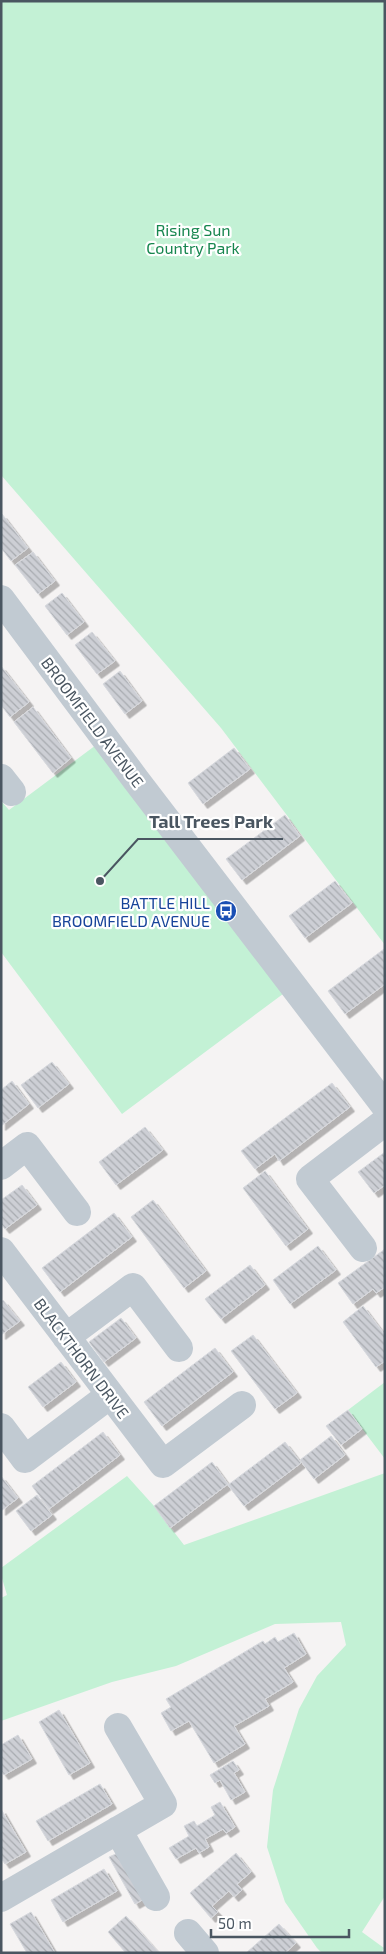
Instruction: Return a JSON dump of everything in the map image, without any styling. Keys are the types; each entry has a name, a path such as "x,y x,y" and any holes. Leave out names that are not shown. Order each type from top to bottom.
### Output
{"street":[{"name":"BROOMFIELD AVENUE","path":"1,599 142,788 385,1106"},
{"path":"363,1248 310,1179 385,1122"},
{"path":"1,1166 27,1146 77,1212"},
{"name":"BLACKTHORN DRIVE","path":"4,1260 66,1337 163,1464 242,1404"},
{"path":"66,1337 133,1287 179,1348"},
{"path":"1,1427 25,1458 110,1395"},
{"path":"1,1898 163,1804 118,1727"},
{"path":"118,1830 156,1897"}],"green space":[{"name":"Rising Sun Country Park","path":"1,1 385,1 385,945 221,728 1,475"},
{"path":"96,745 283,994 122,1114 1,952 1,801 9,810"},
{"path":"385,1382 385,1459 348,1410"},
{"path":"385,1473 385,1896 362,1932 384,1948 381,1953 322,1953 285,1902 267,1847 273,1790 299,1709 317,1676 346,1645 341,1622 275,1624 176,1666 112,1682 1,1721 1,1598 7,1595 1,1575 1,1568 127,1476 154,1506 184,1545"}],"building":[{"path":"2,514 28,548 11,561 1,548"},
{"path":"33,552 55,581 38,594 15,565"},
{"path":"62,593 84,622 67,635 45,606"},
{"path":"92,632 115,661 97,674 75,645"},
{"path":"1,666 29,702 10,717 1,705"},
{"path":"120,671 142,701 125,714 103,684"},
{"path":"33,707 71,758 53,773 14,722"},
{"path":"234,748 250,769 203,804 188,783"},
{"path":"285,815 300,836 242,880 226,859"},
{"path":"335,881 352,903 305,938 289,916"},
{"path":"384,949 385,984 345,1014 328,991"},
{"path":"52,1062 69,1084 38,1108 21,1085"},
{"path":"12,1081 29,1104 1,1126 1,1090"},
{"path":"332,1083 350,1107 279,1161 275,1154 255,1169 241,1151"},
{"path":"145,1127 163,1150 116,1185 99,1162"},
{"path":"385,1152 385,1185 374,1193 358,1172"},
{"path":"265,1171 308,1229 286,1246 243,1188"},
{"path":"22,1185 37,1205 5,1229 1,1224 1,1200"},
{"path":"153,1200 206,1271 184,1288 131,1217"},
{"path":"114,1213 132,1237 60,1292 42,1268"},
{"path":"318,1246 336,1270 290,1304 273,1280"},
{"path":"385,1249 385,1287 376,1293 373,1289 353,1304 338,1283"},
{"path":"250,1265 265,1285 221,1319 205,1299"},
{"path":"3,1300 20,1321 1,1335 1,1302"},
{"path":"363,1306 385,1335 385,1361 376,1367 343,1322"},
{"path":"121,1318 136,1338 104,1362 89,1342"},
{"path":"253,1335 297,1393 275,1409 231,1351"},
{"path":"215,1348 233,1372 162,1426 144,1402"},
{"path":"61,1362 76,1382 43,1407 28,1387"},
{"path":"348,1410 362,1429 341,1445 326,1426"},
{"path":"103,1432 120,1455 49,1509 32,1486"},
{"path":"331,1436 345,1455 314,1479 300,1460"},
{"path":"285,1442 301,1463 244,1506 228,1485"},
{"path":"212,1462 228,1484 170,1528 154,1506"},
{"path":"1,1476 18,1498 1,1511"},
{"path":"37,1495 52,1515 31,1531 16,1511"},
{"path":"294,1633 306,1654 284,1668 293,1682 265,1699 269,1706 234,1726 245,1744 214,1763 189,1721 171,1731 161,1713 171,1707 166,1699 263,1641 265,1644 275,1637 278,1642"},
{"path":"59,1710 90,1763 69,1775 39,1722"},
{"path":"18,1735 32,1759 4,1775 1,1771 1,1745"},
{"path":"233,1761 239,1770 234,1773 245,1792 231,1800 220,1780 215,1783 210,1775"},
{"path":"100,1784 112,1804 48,1841 36,1821"},
{"path":"220,1802 235,1827 226,1833 223,1829 205,1839 209,1847 199,1853 196,1848 176,1859 169,1848 189,1836 184,1826 194,1821 197,1826 215,1815 211,1807"},
{"path":"1,1809 26,1852 5,1864 1,1858"},
{"path":"120,1852 146,1898 135,1904 109,1857"},
{"path":"236,1853 251,1872 237,1884 242,1890 234,1897 229,1891 212,1906 218,1912 211,1918 190,1893"},
{"path":"104,1869 117,1891 63,1922 51,1900"},
{"path":"31,1912 55,1953 27,1953 10,1924"},
{"path":"126,1916 159,1953 126,1953 108,1932"},
{"path":"279,1924 296,1943 285,1953 246,1953"}],"place":[{"name":"Tall Trees Park","path":"100,881"},
{"name":"BATTLE HILL BROOMFIELD AVENUE","path":"226,911"}]}
